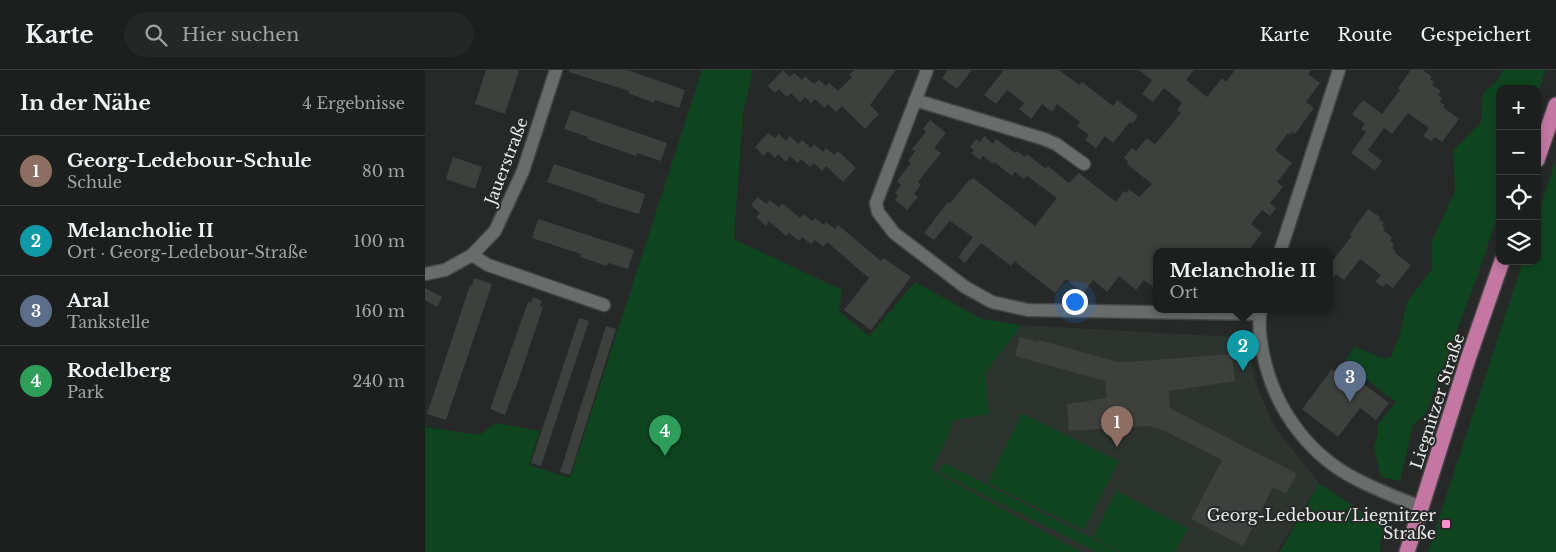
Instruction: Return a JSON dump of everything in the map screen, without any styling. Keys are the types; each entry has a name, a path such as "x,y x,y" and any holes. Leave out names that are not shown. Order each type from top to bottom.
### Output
{"main road":[{"path":"1541,149 1556,106"},
{"name":"Liegnitzer Straße","path":"1407,552 1468,359 1501,265"}],"street":[{"name":"Jauerstraße","path":"425,274 445,270 472,255 495,231 523,171 556,70"},
{"path":"927,70 878,193 876,203 878,212 894,233 974,293 992,302 1029,310 1153,311"},
{"path":"1281,248 1339,70"},
{"path":"915,100 1044,139 1056,144 1085,164"},
{"path":"472,255 488,265 604,305"},
{"path":"1261,313 1261,342 1270,381 1280,405 1305,442 1353,478 1422,507"}],"shaded area":[{"path":"1021,325 1251,338 1252,367 1259,391 1276,429 1319,483 1277,551 1082,552 931,470 948,436 952,420"}],"green space":[{"path":"702,70 753,70 743,113 734,239 842,290 839,311 869,336 915,282 982,319 1021,325 985,374 989,414 953,420 948,436 931,470 1082,552 425,552 425,427 479,435 496,423 540,431 529,465 570,478"},
{"path":"1503,70 1546,70 1541,85 1496,85 1496,220 1477,277 1426,413 1413,425 1400,481 1381,477 1374,448 1378,433 1377,425 1396,402 1350,367 1346,359 1355,347 1385,359 1391,357 1400,334 1407,302 1432,269 1432,241 1455,191 1453,151 1481,122 1483,93 1498,80"},
{"path":"1556,159 1556,552 1428,552 1522,265 1541,265 1541,205"},
{"path":"1022,413 1119,461 1084,530 988,483"},
{"path":"944,463 1119,552 1097,552 939,472"},
{"path":"1319,483 1388,529 1380,541 1380,552 1280,552"},
{"path":"1116,491 1188,528 1175,552 1122,552 1093,537"}],"building":[{"path":"486,70 519,70 505,114 475,104"},
{"path":"569,70 627,70 685,90 679,108 655,100 654,103 628,93 629,91 569,72"},
{"path":"783,70 790,77 794,73 802,80 805,76 814,84 819,80 826,86 829,83 838,91 852,77 849,75 854,70 896,70 870,105 879,114 865,129 842,106 836,112 828,104 825,108 815,99 811,103 805,97 800,102 791,93 787,97 779,89 775,93 768,86"},
{"path":"948,70 972,70 957,89 942,78"},
{"path":"1004,70 1059,70 1079,85 1082,82 1113,106 1117,100 1138,116 1132,124 1130,122 1113,143 1105,136 1096,148 1085,140 1089,135 1077,126 1080,122 1057,104 1052,112 1042,104 1031,119 1019,109 1024,103 1007,90 996,104 984,95"},
{"path":"1139,70 1194,70 1186,80 1207,97 1222,78 1226,82 1235,70 1311,70 1308,74 1320,83 1306,102 1314,108 1295,134 1292,132 1290,135 1288,133 1275,150 1292,163 1277,182 1283,187 1270,203 1276,208 1270,216 1262,210 1251,224 1262,233 1250,248 1153,248 1153,287 1144,280 1136,290 1119,276 1107,292 1093,280 1083,293 1066,279 1055,293 1014,261 1011,266 981,243 965,263 958,257 973,237 950,221 934,240 924,233 948,202 950,203 969,180 973,178 1035,226 1057,198 1027,176 1024,179 1015,172 1012,176 994,162 993,164 983,156 980,160 971,153 974,150 970,147 976,139 980,142 984,136 993,144 996,139 1015,153 1017,151 1025,157 1027,154 1046,169 1048,166 1069,183 1079,173 1116,202 1124,191 1126,193 1129,189 1139,197 1152,184 1127,164 1128,161 1124,158 1132,148 1136,151 1147,138 1155,144 1181,113 1177,110 1182,103 1164,88 1153,102 1142,94 1152,80"},
{"path":"1411,70 1423,70 1432,77 1430,79 1434,82 1432,85 1441,91 1438,95 1442,98 1440,102 1445,105 1443,107 1459,119 1442,142 1435,137 1431,141 1423,136 1429,128 1408,113 1392,134 1384,128 1368,150 1382,161 1375,171 1351,153 1366,132 1361,129 1365,124 1352,114 1363,100 1382,114 1400,90 1398,88"},
{"path":"571,110 667,143 661,161 637,153 636,156 564,129"},
{"path":"930,120 946,133 934,148 941,153 918,182 921,185 914,194 918,197 907,210 895,200 898,196 895,193 901,185 897,181 911,163 908,161 915,151 912,149 926,132 923,129"},
{"path":"768,133 775,138 779,134 786,141 790,136 798,144 802,140 811,148 814,144 823,152 826,148 834,155 838,151 856,168 843,182 826,166 822,171 814,163 810,167 801,159 798,163 790,156 786,162 778,154 775,158 768,151 764,156 755,147"},
{"path":"453,157 482,167 475,189 446,179"},
{"path":"554,164 645,194 639,214 596,201 597,199 547,182"},
{"path":"758,197 766,204 770,200 779,207 782,203 800,218 804,214 812,221 815,218 824,225 826,222 835,229 838,225 881,261 884,258 911,277 871,330 844,310 869,278 827,242 823,247 815,240 811,244 802,237 799,241 789,233 786,236 769,221 766,226 756,217 760,213 751,205"},
{"path":"1368,209 1380,217 1379,219 1384,223 1382,225 1385,228 1383,230 1392,237 1390,241 1394,244 1392,248 1396,251 1395,253 1411,265 1393,288 1386,283 1383,287 1375,282 1381,275 1360,259 1344,280 1336,274 1333,278 1333,260 1352,236 1350,234"},
{"path":"538,219 634,250 628,269 608,263 607,266 580,257 581,254 532,238"},
{"path":"474,278 492,284 446,420 427,414"},
{"path":"425,288 442,297 437,307 425,300"},
{"path":"533,297 542,301 540,306 543,307 505,415 490,409 528,302 531,303"},
{"path":"579,318 589,321 541,466 531,463"},
{"path":"606,326 616,329 570,475 560,472"},
{"path":"1020,337 1038,342 1039,340 1118,362 1232,354 1235,381 1169,391 1170,408 1297,474 1286,494 1273,487 1243,546 1191,519 1222,460 1163,430 1148,426 1069,431 1067,404 1107,398 1105,381 1015,356"},
{"path":"1332,369 1341,376 1345,370 1389,403 1376,420 1360,408 1338,437 1302,409"}],"place":[{"name":"Melancholie II","path":"1243,371"},
{"name":"Aral","path":"1350,402"},
{"name":"Georg-Ledebour-Schule","path":"1117,447"},
{"name":"Rodelberg","path":"665,456"},
{"name":"Georg-Ledebour/Liegnitzer Straße","path":"1446,524"}]}
